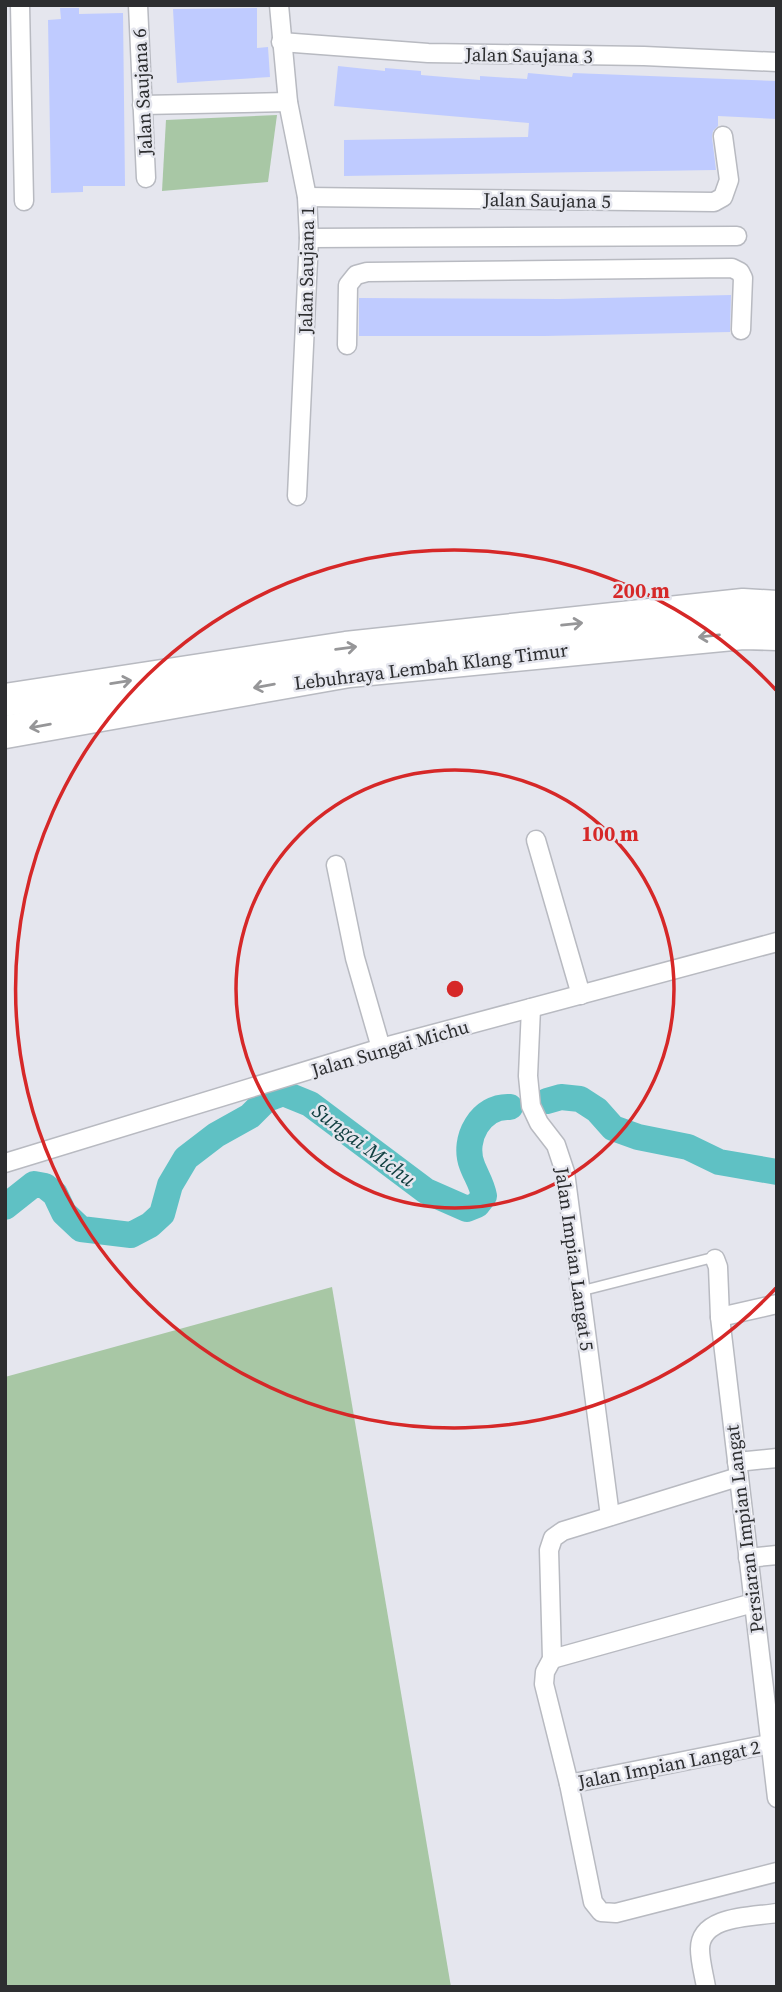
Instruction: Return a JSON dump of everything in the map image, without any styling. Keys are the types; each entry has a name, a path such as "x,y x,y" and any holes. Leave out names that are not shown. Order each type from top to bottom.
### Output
{"highway":[{"name":"Lebuhraya Lembah Klang Timur","path":"5,700 346,648 743,605 777,607"},
{"name":"Lebuhraya Lembah Klang Timur","path":"5,732 349,671 743,633 777,634"}],"street":[{"path":"20,5 24,201"},
{"name":"Jalan Saujana 6","path":"138,5 146,178"},
{"name":"Jalan Saujana 1","path":"279,5 288,102 307,197 309,238 297,496"},
{"name":"Jalan Saujana 3","path":"281,41 428,53 644,56 777,62"},
{"path":"142,105 288,102"},
{"name":"Jalan Saujana 5","path":"307,197 714,202 723,197 729,180 723,136"},
{"name":"Jalan Saujana 5","path":"309,238 737,236"},
{"path":"550,237 551,270"},
{"path":"347,345 348,285 356,275 367,272 732,268 740,272 743,278 741,330"},
{"path":"536,840 581,995"},
{"path":"336,865 355,958 381,1048"},
{"name":"Jalan Sungai Michu","path":"5,1163 381,1048 777,942"},
{"name":"Jalan Impian Langat 5","path":"531,1008 528,1076 531,1106 539,1124 556,1145 565,1172 610,1516"},
{"name":"Persiaran Impian Langat","path":"715,1259 777,1798"},
{"path":"720,1317 777,1304"},
{"path":"777,1458 738,1469 563,1531 554,1538 549,1550 552,1659 545,1672 544,1684 569,1784 593,1902 601,1912 616,1913 777,1872"},
{"path":"748,1558 777,1555"},
{"path":"552,1659 753,1604"},
{"name":"Jalan Impian Langat 2","path":"569,1784 769,1744"},
{"path":"706,1987 700,1946 705,1931 719,1922 777,1913"}],"lane":[{"path":"581,1291 715,1259"}],"green space":[{"path":"277,115 268,182 162,191 166,120"},
{"path":"332,1287 451,1987 5,1987 5,1377"}],"building":[{"path":"60,8 79,8 79,14 123,13 125,186 83,186 83,192 51,193 48,20 61,19"},
{"path":"257,8 257,48 268,47 270,77 177,83 173,9"},
{"path":"338,66 385,71 385,68 421,71 421,75 480,80 480,76 527,79 528,73 572,77 573,73 777,81 777,119 718,116 718,126 712,137 716,170 344,176 344,140 528,137 529,123 334,106"},
{"path":"731,295 730,332 359,336 359,298 560,299"}],"waterway":[{"name":"Sungai Michu","path":"5,1207 34,1184 45,1186 55,1194 64,1213 81,1229 131,1235 150,1225 162,1214 170,1185 186,1158 216,1135 250,1116 267,1099 283,1093 310,1104 426,1191 467,1209 477,1205 484,1196 470,1155 472,1135 476,1126 490,1112 510,1107"},
{"name":"Sungai Michu","path":"547,1101 561,1097 580,1099 597,1110 613,1128 638,1137 688,1147 719,1162 777,1172"}]}
